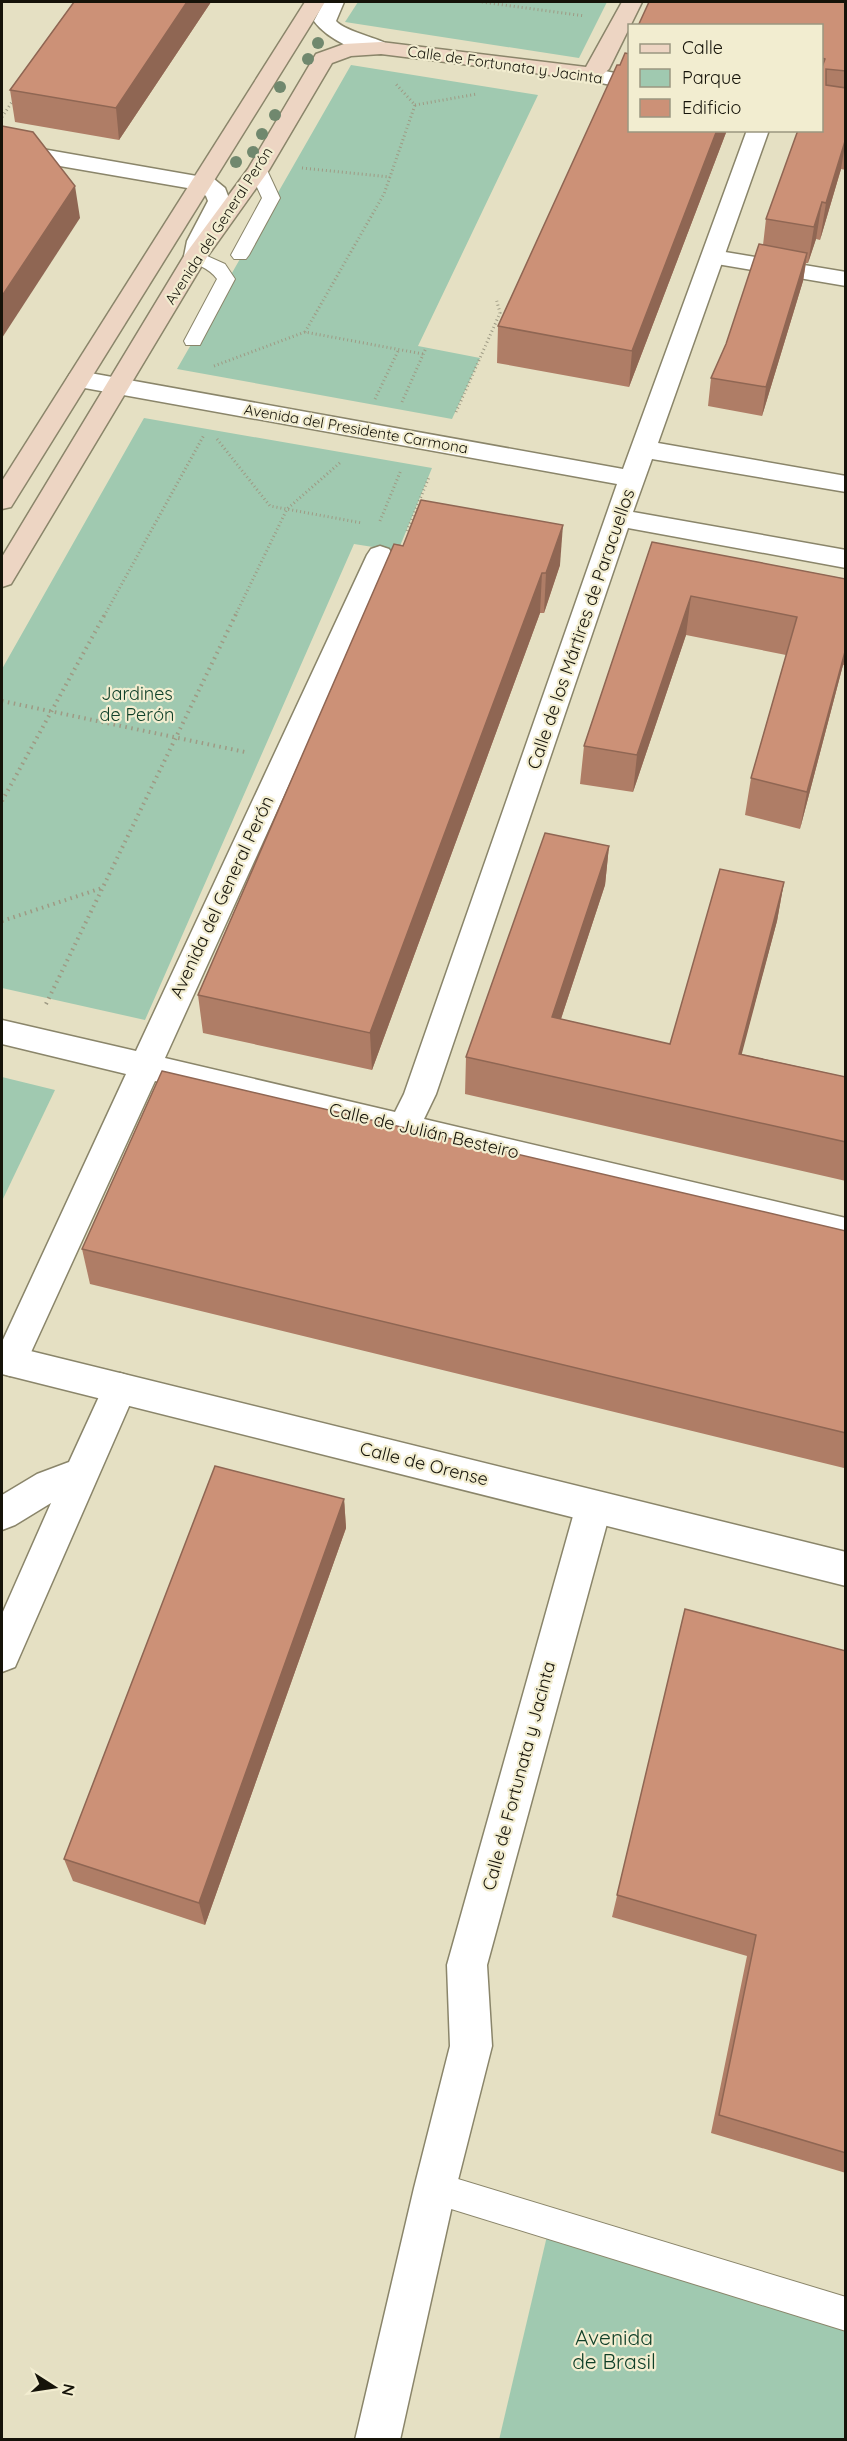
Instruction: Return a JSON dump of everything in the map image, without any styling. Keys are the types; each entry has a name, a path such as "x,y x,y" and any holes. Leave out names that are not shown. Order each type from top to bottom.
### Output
{"main road":[{"path":"2,501 315,2"},
{"path":"590,74 598,69 632,2"},
{"name":"Avenida del General Perón","path":"2,578 196,256 258,170 324,60 334,53 352,48 381,48"},
{"name":"Calle de Fortunata y Jacinta","path":"381,48 590,74"}],"street":[{"path":"334,2 325,21 331,29 343,37 381,48"},
{"name":"Calle de Fortunata y Jacinta","path":"590,74 628,83"},
{"name":"Calle de los Mártires de Paracuellos","path":"404,1126 420,1094 618,518 757,132"},
{"path":"2,149 200,182 217,193 219,201 199,241 196,256"},
{"path":"713,257 846,279"},
{"name":"Avenida del Presidente Carmona","path":"78,379 633,480"},
{"path":"643,449 846,484"},
{"path":"618,518 846,559"},
{"name":"Avenida del General Perón","path":"6,1360 380,555"},
{"name":"Calle de Julián Besteiro","path":"2,1032 846,1232"},
{"name":"Calle de Orense","path":"6,1360 489,1480 593,1509 846,1569"},
{"path":"2,1655 120,1388"},
{"path":"2,1514 50,1485 82,1474"},
{"name":"Calle de Fortunata y Jacinta","path":"435,2188 471,2046 467,1965 593,1509"},
{"path":"377,2439 435,2188"}],"lane":[{"path":"240,255 272,198 258,170"},
{"path":"193,341 226,279 219,268 196,256"},
{"path":"435,2188 846,2314"}],"path":[{"path":"482,2 586,16"},
{"path":"391,79 415,105"},
{"path":"415,105 483,93"},
{"path":"2,117 15,98"},
{"path":"305,332 384,194 415,105"},
{"path":"292,167 390,177"},
{"path":"471,379 500,313 496,298"},
{"path":"208,368 305,332 423,354"},
{"path":"399,409 426,348"},
{"path":"372,405 399,349"},
{"path":"2,801 208,428"},
{"path":"215,437 270,506 366,524"},
{"path":"397,530 407,531 442,444"},
{"path":"44,1007 287,510 342,461"},
{"path":"378,526 404,463"},
{"path":"2,701 251,753"},
{"path":"2,921 102,888"}],"green space":[{"path":"358,2 607,2 579,58 345,22"},
{"path":"351,65 538,95 418,346 480,358 452,419 177,369"},
{"name":"Jardines de Perón","path":"144,418 432,468 398,551 354,544 145,1020 2,988 2,669"},
{"path":"2,1077 55,1090 2,1201"},
{"name":"Avenida de Brasil","path":"547,2236 845,2327 845,2439 499,2440"}],"building":[{"path":"74,2 187,2 116,108 10,90"},
{"path":"649,2 846,2 846,71 826,69 826,85 846,88 846,138 826,203 822,202 814,227 766,219 797,132 823,132 823,64 825,59 823,58 823,24 639,24"},
{"path":"625,53 628,54 628,132 716,132 632,351 498,326 617,65 620,65"},
{"path":"2,126 33,132 75,186 2,296"},
{"path":"759,244 807,253 766,387 711,378 726,344"},
{"path":"421,500 563,525 546,573 542,573 370,1033 198,995 394,544 403,546"},
{"path":"652,542 846,579 846,648 807,792 751,778 797,617 691,596 637,755 584,746"},
{"path":"545,833 609,846 552,1017 670,1044 720,869 784,882 739,1054 846,1077 846,1142 466,1057"},
{"path":"162,1071 846,1231 846,1433 82,1249"},
{"path":"215,1466 344,1499 199,1903 64,1859"},
{"path":"685,1609 846,1651 846,2153 719,2115 756,1935 617,1895"}]}
